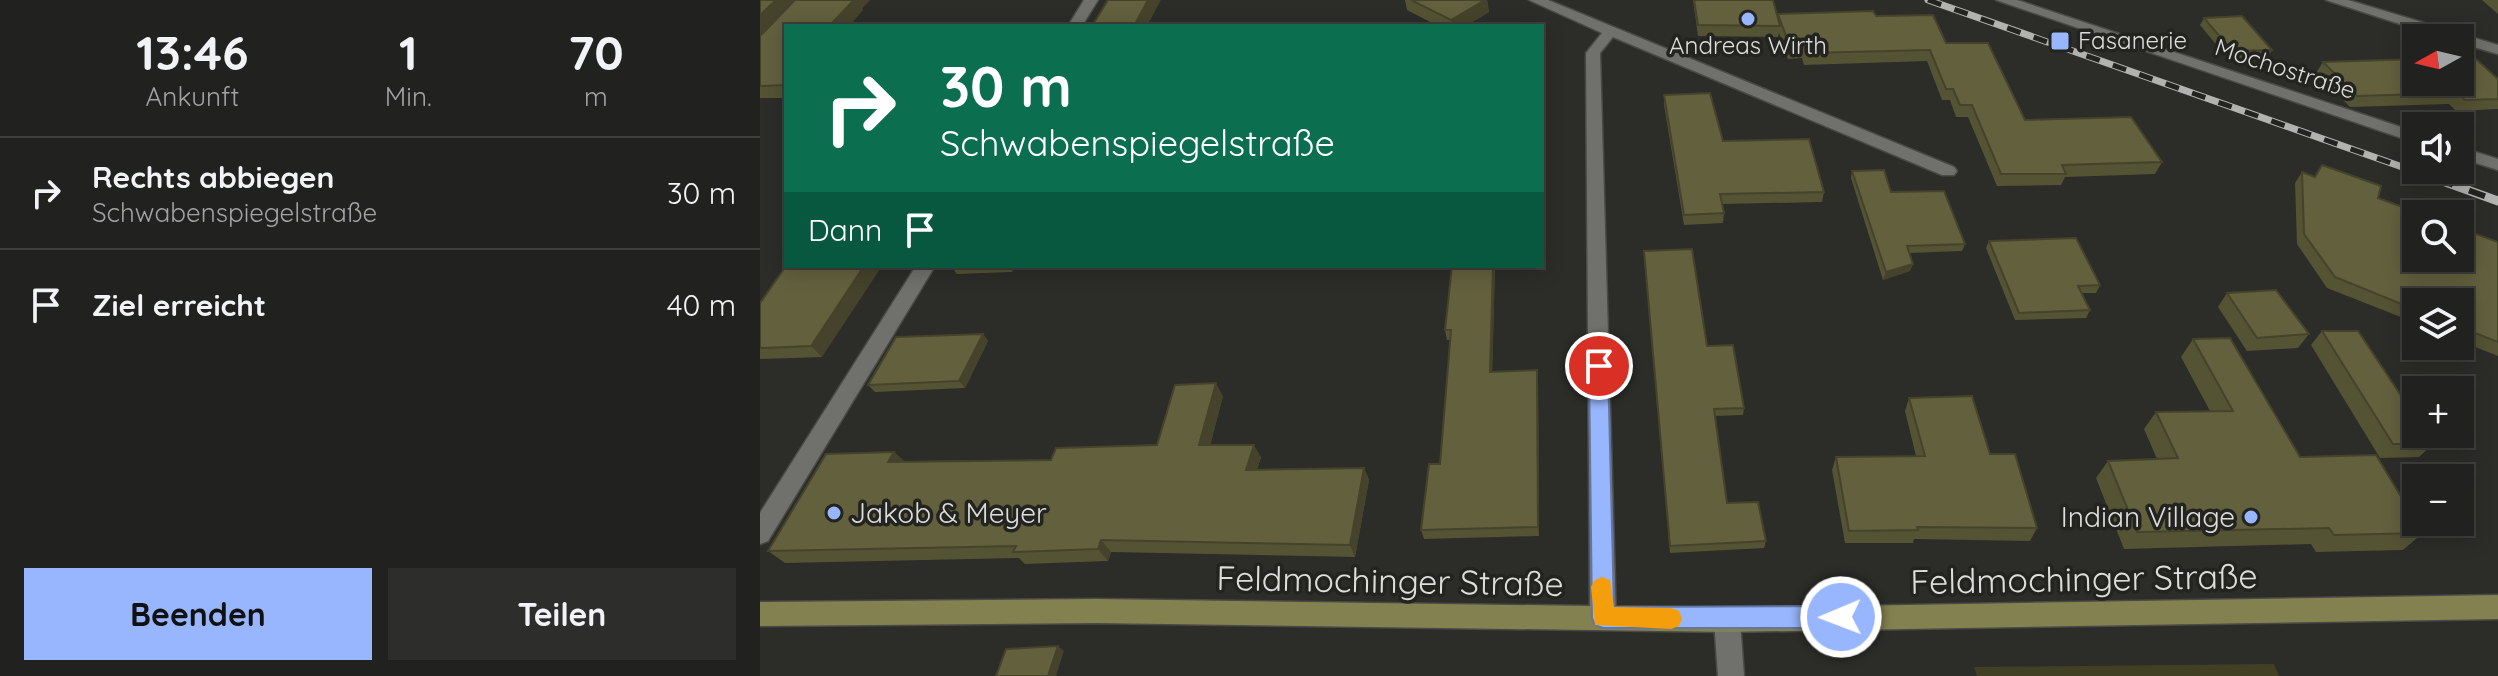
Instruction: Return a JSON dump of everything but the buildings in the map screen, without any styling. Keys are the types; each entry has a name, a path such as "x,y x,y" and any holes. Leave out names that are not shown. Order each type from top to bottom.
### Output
{"main road":[{"name":"Feldmochinger Straße","path":"760,614 1096,611 1727,620 2498,607"}],"street":[{"path":"1076,24 1091,0"},
{"path":"1536,0 1948,171"},
{"name":"Mochostraße","path":"2003,0 2402,133"},
{"path":"2333,0 2498,50"},
{"path":"1603,618 1593,53 1610,32"},
{"path":"2474,157 2498,165"},
{"path":"760,534 925,268"},
{"path":"1727,620 1731,676"}],"shaded area":[{"path":"2274,664 2279,676 1977,676 1974,667"}],"railway":[{"path":"1928,0 2402,167"},
{"path":"2451,184 2498,201"}],"slow traffic":[{"path":"1602,587 1603,618 1671,619"}],"place":[{"name":"Andreas Wirth","path":"1748,19"},
{"name":"Fasanerie","path":"2060,41"},
{"name":"Jakob & Meyer","path":"834,513"},
{"name":"Indian Village","path":"2251,517"}],"route":[{"path":"1599,366 1603,618 1727,620 1841,617"}]}
